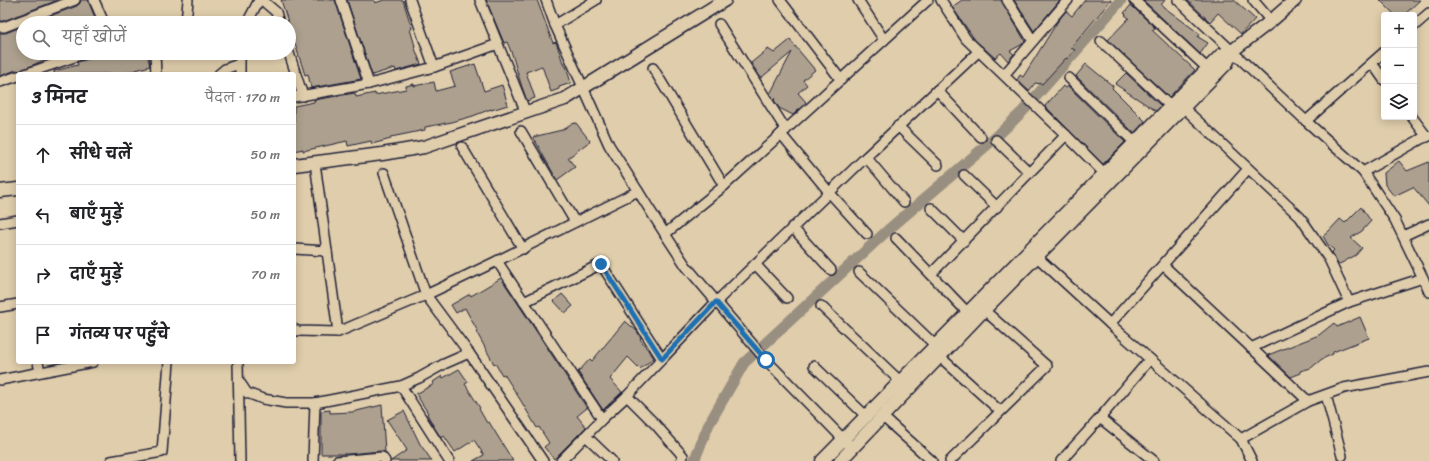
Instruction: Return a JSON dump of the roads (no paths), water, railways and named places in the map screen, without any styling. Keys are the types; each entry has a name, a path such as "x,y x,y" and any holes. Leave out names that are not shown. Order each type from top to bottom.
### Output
{"street":[{"path":"33,16 75,0"},
{"path":"94,0 101,16"},
{"path":"187,16 188,0"},
{"path":"251,16 259,0"},
{"path":"262,0 276,12 277,16"},
{"path":"341,0 369,84"},
{"path":"410,0 434,67"},
{"path":"480,0 526,113"},
{"path":"546,0 555,25 609,145 686,266 766,360 852,448"},
{"path":"555,25 596,0"},
{"path":"296,165 315,167 424,147 565,99 584,91 710,4 725,0"},
{"path":"780,0 841,80"},
{"path":"858,0 884,40"},
{"path":"665,234 724,186 928,0"},
{"path":"940,0 966,39 1036,105 1104,173"},
{"path":"1007,0 1033,41"},
{"path":"1004,75 1068,0"},
{"path":"1134,0 1208,69"},
{"path":"1178,0 1306,121 1363,172 1404,236 1429,292"},
{"path":"1253,0 1271,20"},
{"path":"840,461 882,416 938,351 968,313 1134,142 1221,55 1232,51 1295,0"},
{"path":"1417,23 1429,13"},
{"path":"0,27 16,22"},
{"path":"719,24 784,132 829,192 867,234"},
{"path":"1101,40 1170,106"},
{"path":"296,83 299,96 369,84 434,67 498,44"},
{"path":"561,461 627,396 716,302 866,156 979,51"},
{"path":"822,461 901,382 984,310 1184,108 1227,63 1232,51"},
{"path":"1306,121 1381,55"},
{"path":"46,71 70,60"},
{"path":"155,60 156,72"},
{"path":"239,60 240,72"},
{"path":"291,60 293,72"},
{"path":"1372,63 1381,76"},
{"path":"221,72 225,69 239,64"},
{"path":"653,68 724,186"},
{"path":"0,82 16,77"},
{"path":"1069,78 1134,142"},
{"path":"937,90 982,137"},
{"path":"1184,108 1300,217 1329,259 1349,302"},
{"path":"1363,172 1428,136 1415,120"},
{"path":"898,126 938,165"},
{"path":"521,131 576,222"},
{"path":"931,274 1066,135"},
{"path":"996,140 1030,173"},
{"path":"462,147 523,249"},
{"path":"866,156 904,202"},
{"path":"315,167 338,332"},
{"path":"1110,324 1248,169"},
{"path":"384,173 426,295 469,353 542,461"},
{"path":"964,175 997,207"},
{"path":"0,191 16,189"},
{"path":"296,330 338,332 426,295 497,262 638,191"},
{"path":"931,208 964,241"},
{"path":"0,222 16,220"},
{"path":"1404,236 1429,224"},
{"path":"792,228 831,270"},
{"path":"896,238 968,313"},
{"path":"296,249 327,251"},
{"path":"1036,256 1110,324 1241,439 1252,461"},
{"path":"497,262 602,419"},
{"path":"524,302 601,264 662,359"},
{"path":"755,264 787,298"},
{"path":"1163,265 1308,401"},
{"path":"859,272 1000,411"},
{"path":"1251,348 1349,302 1423,278"},
{"path":"0,307 16,304"},
{"path":"821,306 901,382"},
{"path":"950,461 1046,366 984,310"},
{"path":"239,381 247,393 263,399 286,403 315,403 401,386 469,353"},
{"path":"1061,461 1150,359"},
{"path":"38,364 40,372"},
{"path":"0,380 82,364"},
{"path":"111,461 162,452 169,364"},
{"path":"238,364 240,461"},
{"path":"814,366 866,416"},
{"path":"1241,439 1308,401 1344,388 1429,372"},
{"path":"401,386 449,461"},
{"path":"1326,395 1342,456"},
{"path":"627,396 656,425 683,456 681,461"},
{"path":"312,461 315,403"},
{"path":"882,416 932,461"},
{"path":"1100,418 1154,461"},
{"path":"586,436 612,461"},
{"path":"338,461 382,457 385,461"}],"waterway":[{"path":"694,461 709,424 744,363 888,230 994,139 1023,111 1121,0"}]}
